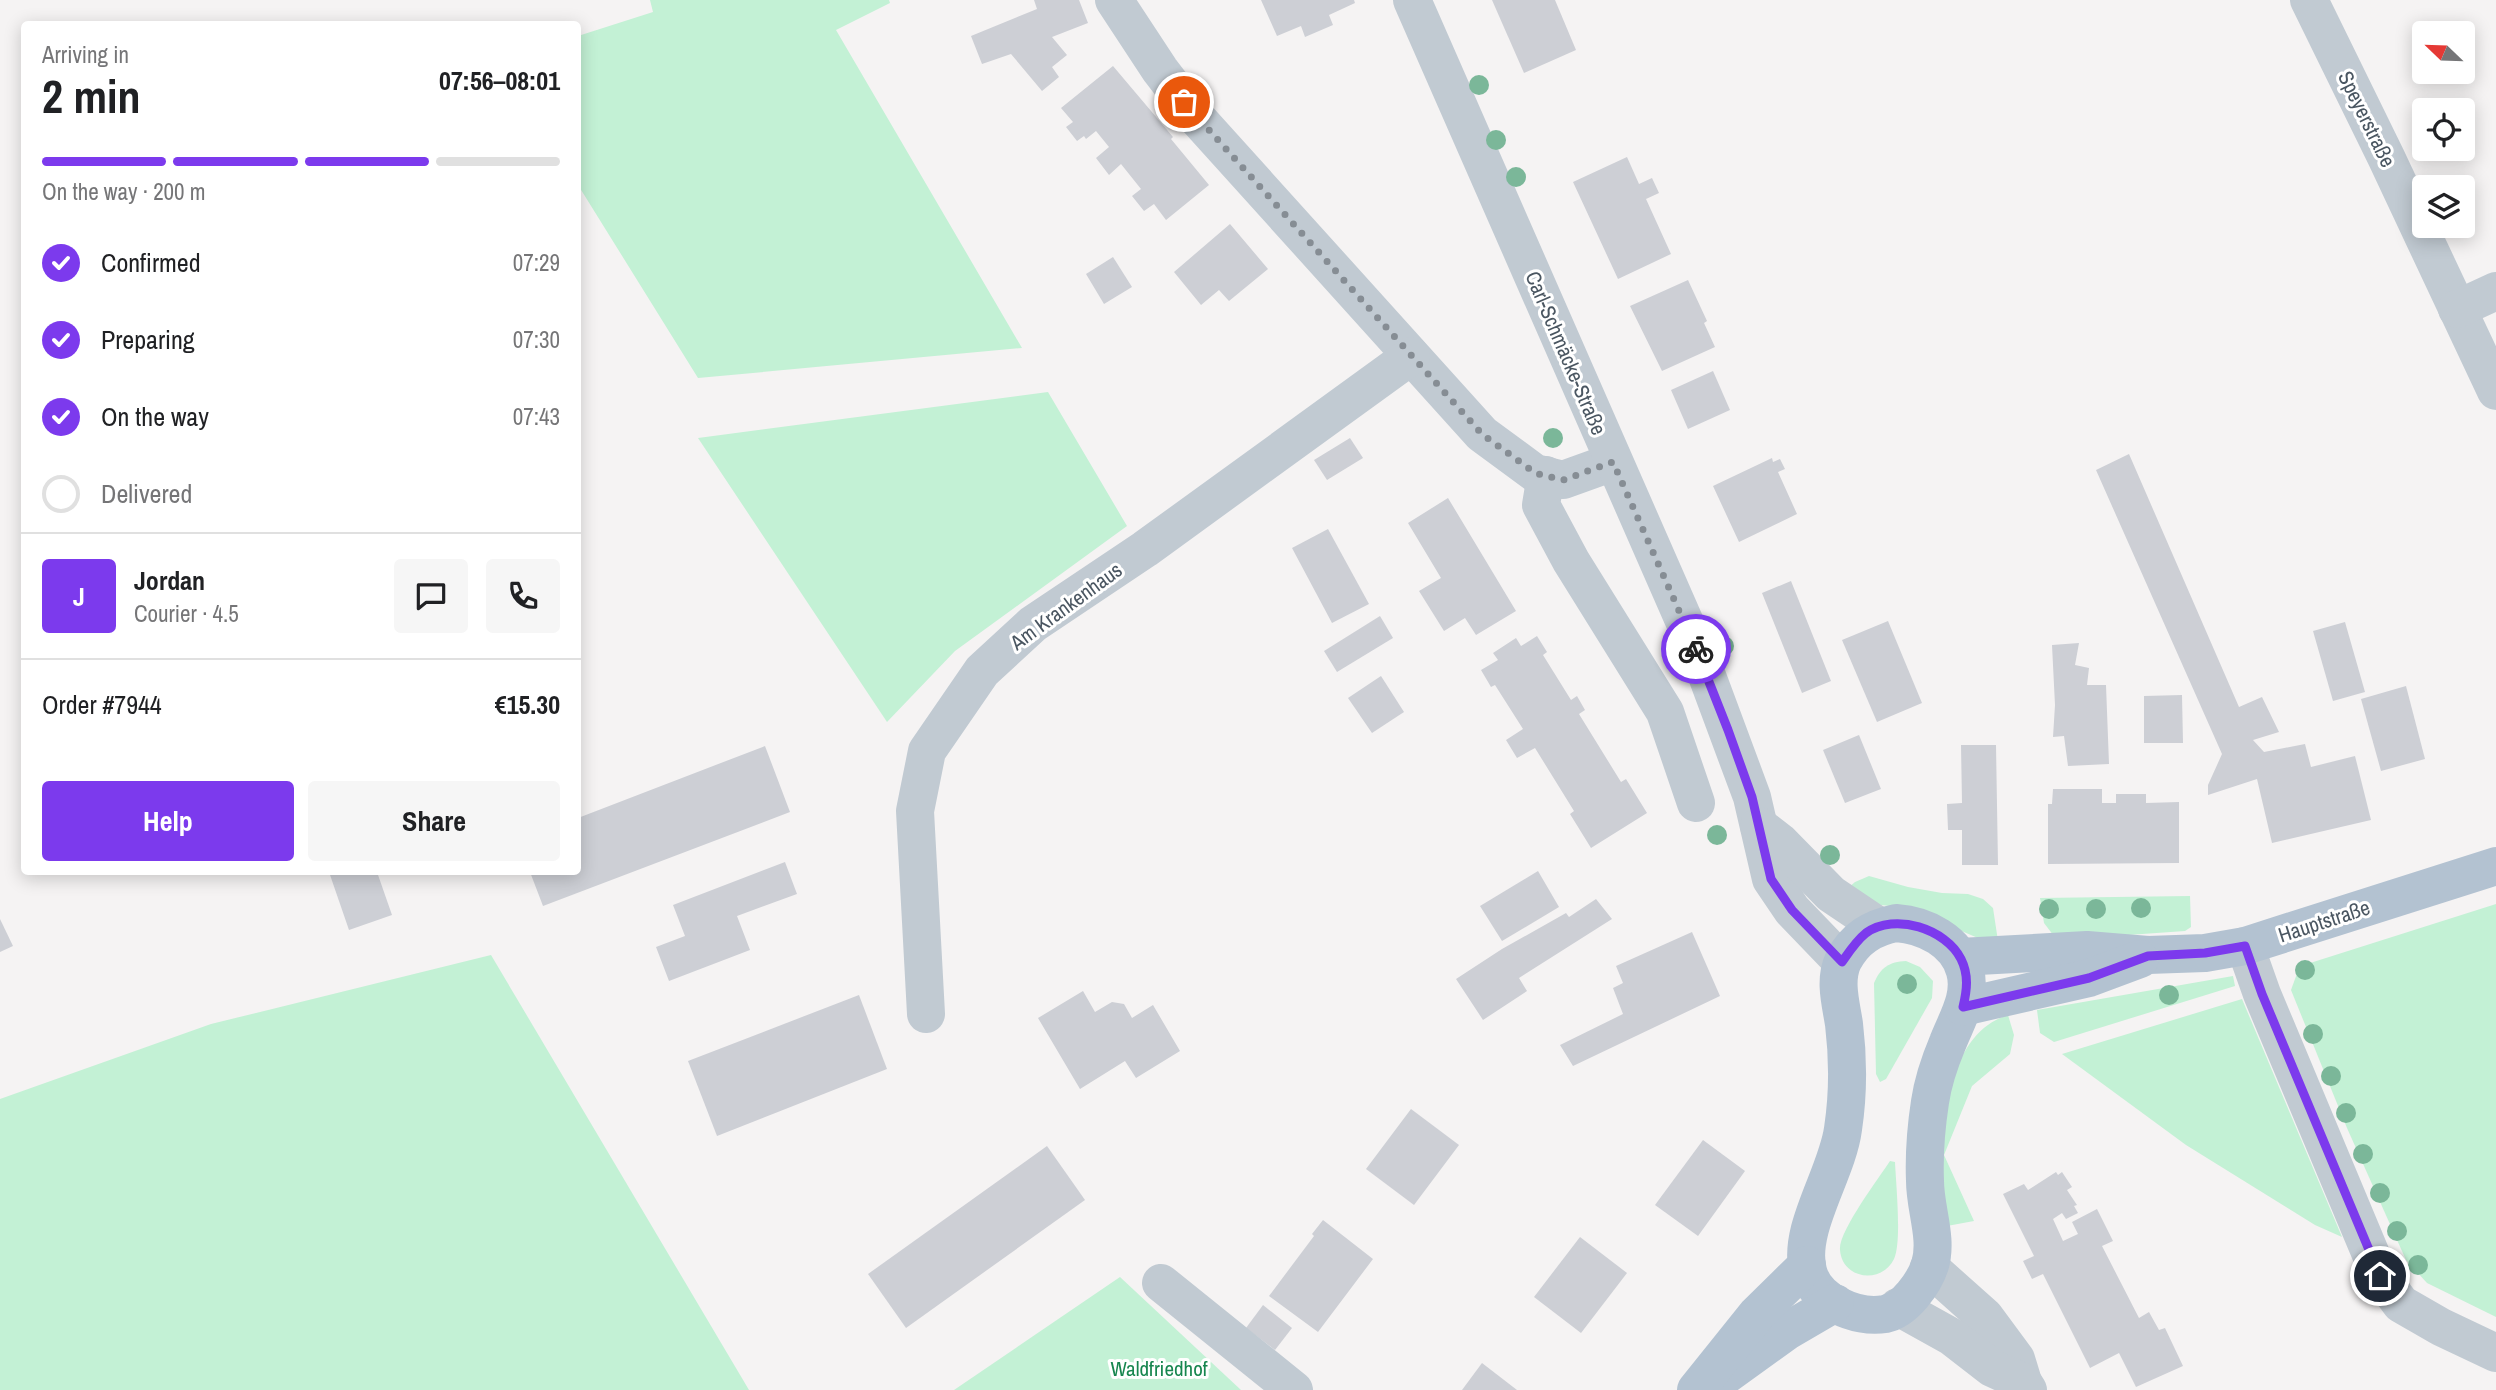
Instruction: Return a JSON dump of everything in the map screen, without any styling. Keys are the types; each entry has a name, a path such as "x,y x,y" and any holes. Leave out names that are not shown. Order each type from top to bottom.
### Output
{"main road":[{"name":"Hauptstraße","path":"1960,957 2087,950 2148,956 2205,953 2245,946 2496,866"},
{"path":"1896,923 1912,924 1932,932 1948,943 1960,957 1966,972 1967,989 1963,1007 1937,1072 1930,1103 1925,1183 1933,1250 1929,1267 1918,1289 1898,1307 1886,1314 1858,1313 1835,1303 1817,1289 1808,1272 1806,1253 1810,1228 1835,1164 1843,1130 1846,1084 1844,1025 1838,979 1842,962 1854,944 1868,932 1896,923"},
{"name":"Hauptstraße","path":"1963,1007 2089,978 2148,956"},
{"path":"1696,1390 1756,1314 1807,1265"},
{"path":"1705,1390 1756,1356 1787,1331 1835,1303"}],"street":[{"path":"1114,0 1160,70 1196,117 1482,434 1535,473 1563,480 1613,462"},
{"name":"Carl-Schmäcke-Straße","path":"1412,0 1700,657 1752,797 1771,879 1792,910 1842,962"},
{"name":"Speyerstraße","path":"2309,0 2496,391"},
{"path":"2458,309 2496,291"},
{"name":"Am Krankenhaus","path":"926,1014 915,811 927,751 982,671 1032,624 1146,549 1411,356"},
{"path":"1546,475 1541,505 1571,561 1665,712 1696,803"},
{"path":"1759,826 1780,842 1831,894 1880,927"},
{"path":"2245,946 2262,994 2380,1276 2402,1304 2496,1353"},
{"path":"1929,1267 1985,1317 2016,1359 2025,1386"},
{"path":"1161,1283 1294,1390"},
{"path":"1898,1307 1952,1336 1992,1368 2025,1386"}],"green space":[{"path":"650,0 889,0 890,3 836,30 1022,348 698,378 581,190 581,35 653,12"},
{"path":"1048,392 1127,526 955,651 887,722 698,438"},
{"path":"1869,876 1908,887 1968,894 1983,899 1993,908 1998,941 1978,938 1907,908 1881,905 1847,889"},
{"path":"2190,896 2191,927 2185,931 2057,940 2044,923 2040,898"},
{"path":"2496,904 2496,1317 2427,1283 2406,1260 2347,1128 2291,990 2299,968 2307,964"},
{"path":"491,955 749,1390 0,1390 0,1099 211,1024"},
{"path":"1906,961 1920,967 1933,981 1932,998 1886,1079 1880,1082 1876,1074 1874,983 1886,966"},
{"path":"2233,976 2235,986 2054,1042 2040,1033 2037,1010"},
{"path":"2242,999 2342,1237 2315,1225 2186,1145 2062,1054"},
{"path":"2008,1015 2014,1035 2010,1054 1972,1086 1944,1155 1974,1221 1947,1226 1942,1171 1943,1139 1954,1076 1966,1049 1984,1028"},
{"path":"1890,1161 1895,1162 1898,1212 1896,1251 1894,1259 1880,1273 1863,1275 1847,1267 1842,1260 1841,1242 1852,1218"},
{"name":"Waldfriedhof","path":"1120,1277 1241,1390 954,1390"}],"building":[{"path":"1034,0 1079,0 1088,23 1052,37 1067,55 1052,67 1059,77 1042,91 1011,54 982,64 971,36 1037,9"},
{"path":"1261,0 1354,0 1355,3 1329,15 1333,25 1305,37 1301,26 1277,36"},
{"path":"1492,0 1555,0 1576,50 1524,73"},
{"path":"1113,66 1173,137 1171,139 1209,185 1166,220 1154,204 1144,211 1132,196 1141,189 1121,164 1109,175 1096,158 1109,147 1096,131 1086,139 1084,136 1077,141 1066,127 1073,122 1061,108"},
{"path":"1627,157 1639,184 1652,178 1659,193 1646,199 1671,254 1618,279 1573,182"},
{"path":"1230,224 1268,269 1229,301 1219,290 1201,305 1174,272"},
{"path":"1113,257 1132,287 1104,304 1086,274"},
{"path":"1688,280 1707,321 1704,323 1715,347 1662,371 1630,306"},
{"path":"1713,371 1730,410 1688,429 1671,390"},
{"path":"1350,438 1363,458 1327,480 1314,460"},
{"path":"2129,454 2239,707 2262,697 2279,732 2253,740 2264,752 2305,744 2311,767 2355,756 2371,820 2272,843 2257,779 2208,795 2208,785 2222,754 2096,470"},
{"path":"1772,458 1773,462 1780,459 1785,469 1778,472 1797,514 1739,542 1713,486"},
{"path":"1448,498 1516,611 1476,635 1465,618 1444,631 1419,591 1441,578 1408,523"},
{"path":"1328,529 1369,604 1332,623 1292,548"},
{"path":"1791,581 1831,681 1802,693 1762,593"},
{"path":"1380,616 1393,638 1337,672 1324,651"},
{"path":"1888,621 1922,703 1877,722 1842,640"},
{"path":"2345,622 2365,692 2333,701 2313,631"},
{"path":"1537,636 1547,652 1543,655 1571,700 1577,696 1585,710 1579,714 1621,782 1626,779 1647,813 1591,848 1570,814 1574,811 1535,748 1517,758 1506,740 1523,729 1495,685 1491,687 1481,670 1498,660 1493,653 1516,638 1521,646"},
{"path":"2079,643 2075,665 2089,668 2087,685 2106,685 2109,764 2068,766 2064,736 2053,737 2055,705 2052,645"},
{"path":"1381,676 1404,712 1372,733 1348,698"},
{"path":"2406,686 2425,759 2381,771 2361,699"},
{"path":"2182,695 2183,743 2144,743 2144,696"},
{"path":"1859,735 1881,789 1845,803 1823,750"},
{"path":"1961,745 1996,745 1998,865 1962,865 1962,830 1948,830 1947,804 1962,803"},
{"path":"765,746 790,812 543,906 531,875 581,875 581,817"},
{"path":"2053,789 2102,789 2102,803 2116,803 2116,794 2146,794 2146,803 2179,802 2179,863 2048,864 2048,804 2052,804"},
{"path":"785,862 797,894 737,916 750,950 669,981 656,947 685,936 673,905"},
{"path":"1538,871 1559,907 1502,941 1480,906"},
{"path":"330,875 378,875 392,915 349,930"},
{"path":"1596,899 1612,919 1519,978 1527,991 1483,1020 1456,979 1502,949 1566,913 1569,917"},
{"path":"0,919 13,946 0,952"},
{"path":"1692,932 1720,996 1573,1066 1560,1045 1623,1014 1613,988 1623,983 1616,966"},
{"path":"1083,991 1095,1012 1112,1002 1124,1004 1132,1018 1153,1005 1180,1051 1136,1078 1125,1061 1080,1089 1038,1018"},
{"path":"859,995 887,1069 717,1136 688,1061"},
{"path":"1411,1109 1459,1145 1414,1205 1366,1169"},
{"path":"1703,1140 1745,1171 1698,1236 1655,1205"},
{"path":"1047,1146 1085,1200 906,1328 868,1274"},
{"path":"2056,1172 2058,1175 2062,1172 2072,1187 2067,1190 2077,1205 2074,1206 2078,1213 2066,1219 2062,1213 2053,1219 2063,1241 2078,1234 2072,1222 2097,1209 2113,1241 2102,1246 2139,1318 2149,1312 2159,1330 2165,1328 2183,1366 2136,1387 2119,1353 2090,1368 2043,1274 2032,1279 2023,1261 2034,1256 2003,1194 2024,1184 2028,1190"},
{"path":"1323,1220 1373,1259 1318,1332 1269,1296"},
{"path":"1580,1237 1627,1273 1581,1333 1534,1297"},
{"path":"1263,1305 1292,1328 1275,1350 1246,1328"},
{"path":"1482,1363 1517,1390 1462,1390"}],"way so far":[{"path":"1184,102 1482,434 1535,473 1563,480 1613,462 1696,649"}],"route":[{"path":"1696,649 1752,797 1771,879 1792,910 1842,962 1854,944 1868,932 1896,923 1912,924 1932,932 1948,943 1960,957 1966,972 1967,989 1963,1007 2089,978 2148,956 2205,953 2245,946 2262,994 2380,1276"}]}
